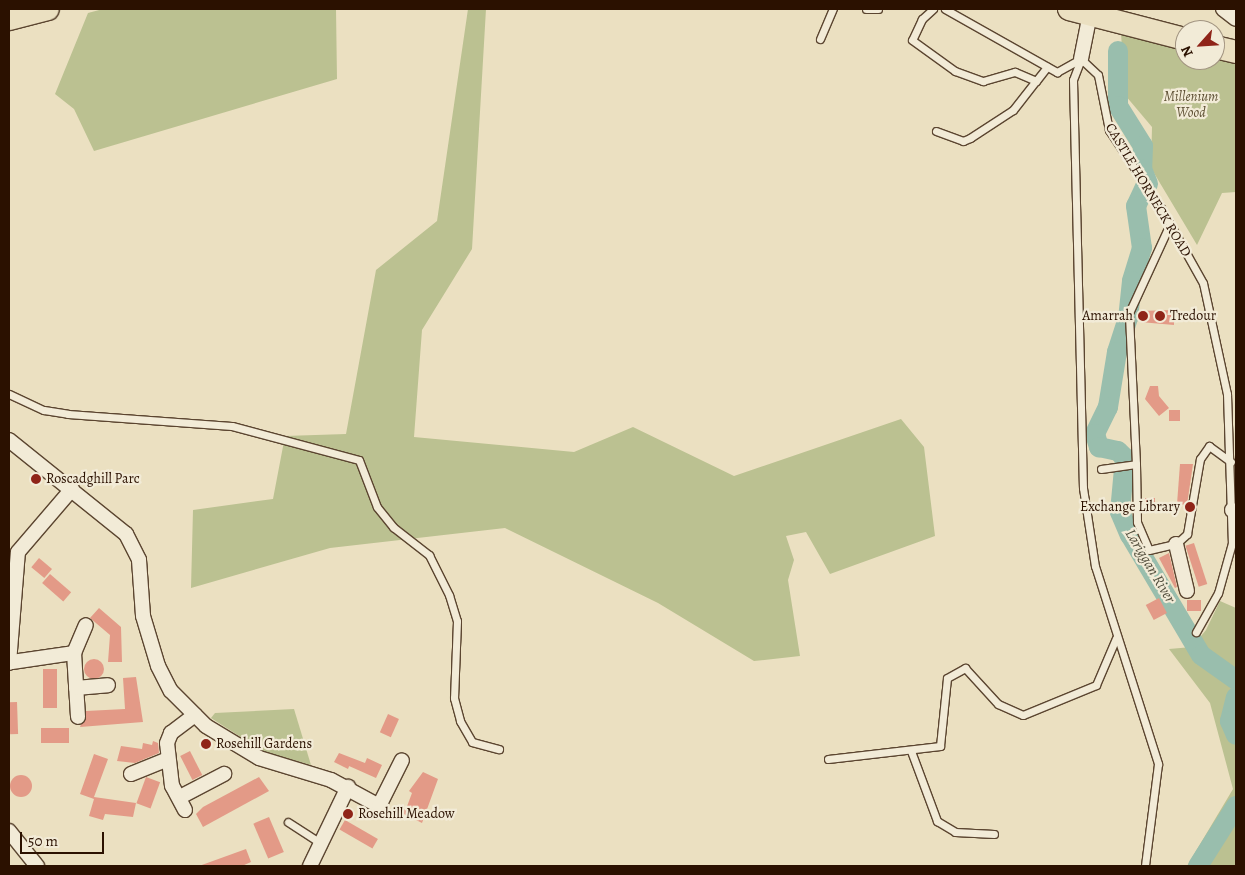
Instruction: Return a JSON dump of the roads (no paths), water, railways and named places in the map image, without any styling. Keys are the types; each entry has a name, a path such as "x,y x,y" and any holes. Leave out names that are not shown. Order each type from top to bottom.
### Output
{"highway":[{"path":"9,20 48,9"},
{"path":"1079,11 1175,36"}],"street":[{"path":"1223,9 1236,20"},
{"path":"1079,11 1081,59"},
{"path":"9,440 105,514 133,546 145,587 144,616 158,666 171,691 194,715 259,758 348,787 379,806 402,760"},
{"path":"72,488 18,552 11,603 10,663 74,653"},
{"path":"1176,544 1187,591"},
{"path":"78,717 74,653 86,625"},
{"path":"76,688 108,685"},
{"path":"194,715 171,733 166,760 172,786 183,803 224,774"},
{"path":"131,774 166,760"},
{"path":"310,866 319,842 348,787"},
{"path":"9,831 37,866"}],"lane":[{"path":"820,38 833,9"},
{"path":"866,9 878,9"},
{"path":"933,9 912,37 918,47 978,80 1007,71 1036,81"},
{"path":"945,9 1057,72 1081,59"},
{"path":"1081,59 1073,80 1083,488 1094,566 1158,764 1145,866"},
{"name":"CASTLE HORNECK ROAD","path":"1081,59 1098,75 1109,130 1170,224 1203,283 1227,394 1234,511 1232,543 1218,594 1196,632"},
{"path":"936,131 963,141 970,138 1013,110 1047,67"},
{"path":"1170,224 1129,313 1138,522 1149,550 1176,544 1187,534 1200,459 1209,446 1231,462"},
{"path":"9,394 44,410 68,414 232,426 359,460 377,507 394,527 429,555 449,595 456,621 454,698 463,728 479,746 499,749"},
{"path":"1101,469 1134,463"},
{"path":"828,759 910,751 940,746 945,687 956,672 966,668 998,704 1023,715 1096,685 1116,637"},
{"path":"910,751 937,821 955,832 994,834"},
{"path":"288,822 319,842"}],"waterway":[{"name":"Lariggan River","path":"1118,51 1118,106 1143,146 1142,169 1148,184"},
{"name":"Lariggan River","path":"1145,187 1136,206 1142,248 1132,281 1128,318 1117,352 1108,407 1095,434 1099,447 1118,451 1125,458 1120,512 1130,535 1201,655 1236,680"},
{"name":"Lariggan River","path":"1236,697 1230,721 1236,735"},
{"name":"Lariggan River","path":"1198,866 1236,806"}],"place":[{"name":"Amarrah","path":"1143,316"},
{"name":"Tredour","path":"1160,316"},
{"name":"Roscadghill Parc","path":"36,479"},
{"name":"Exchange Library","path":"1190,507"},
{"name":"Rosehill Gardens","path":"206,744"},
{"name":"Rosehill Meadow","path":"348,814"}],"park label":[{"name":"Millenium Wood","path":"1191,105"}]}
